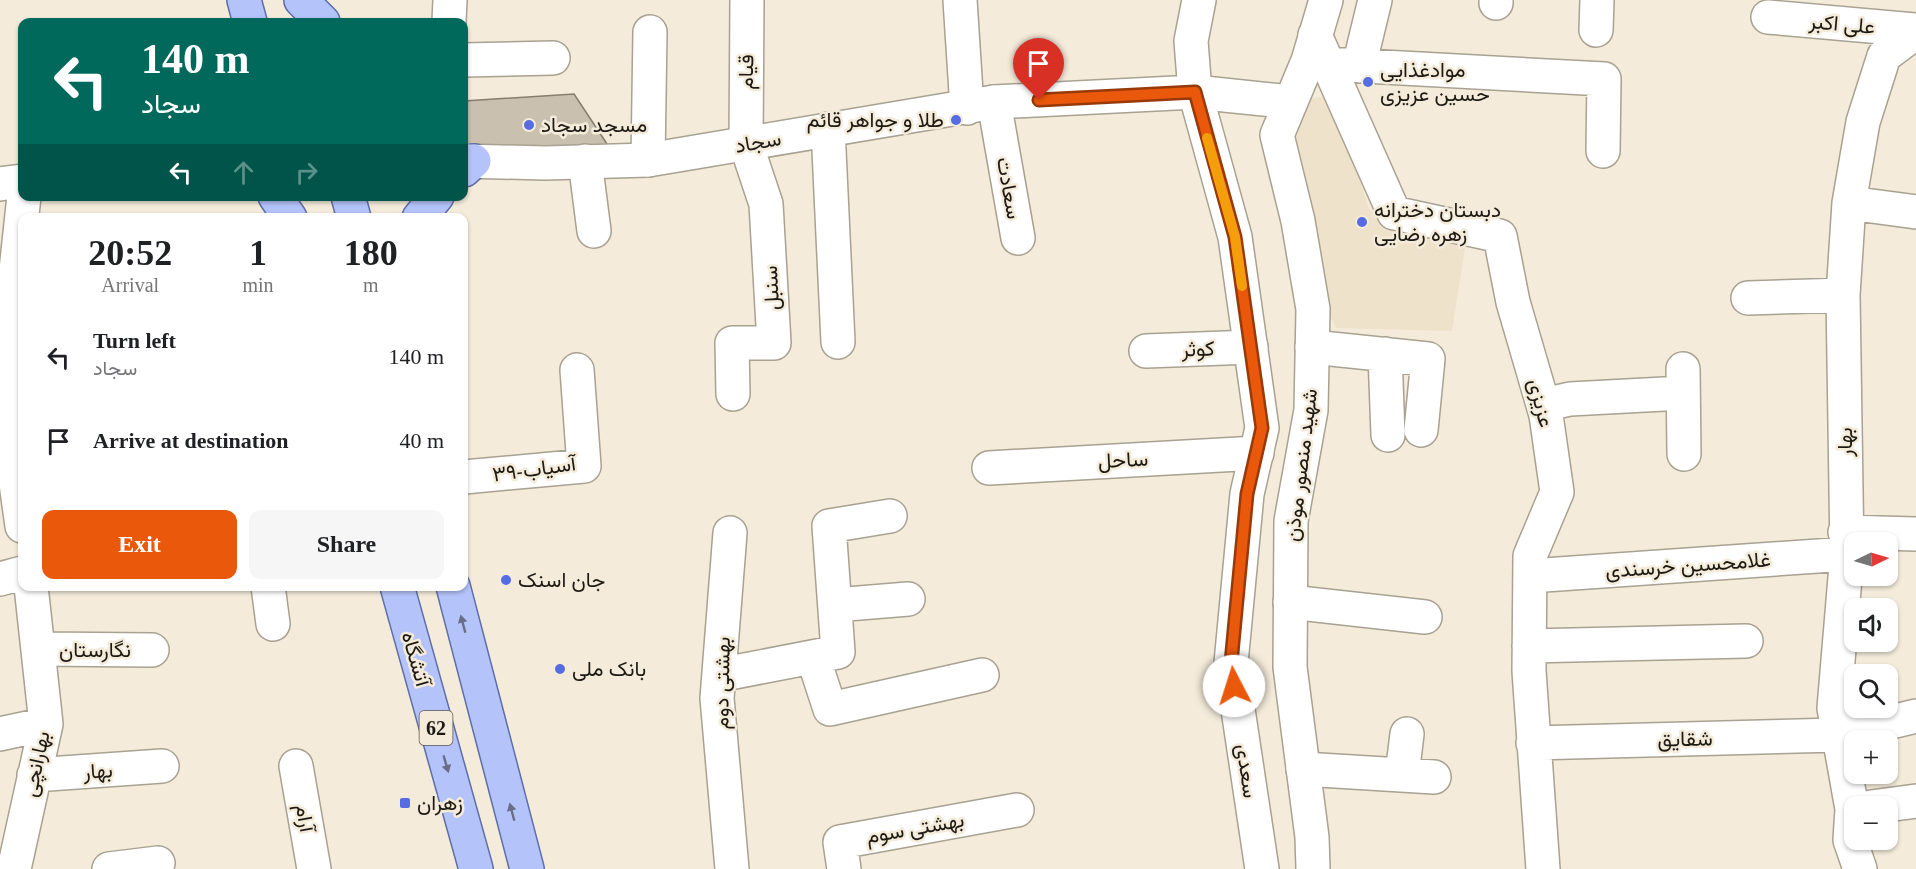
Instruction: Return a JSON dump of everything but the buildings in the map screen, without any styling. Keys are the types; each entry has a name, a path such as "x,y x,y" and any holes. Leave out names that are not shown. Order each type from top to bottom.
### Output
{"main road":[{"path":"296,0 301,18"},
{"path":"301,0 319,18"},
{"path":"424,213 433,201"},
{"name":"آتشگاه","path":"398,591 476,869"},
{"path":"454,591 527,869"}],"street":[{"path":"449,18 450,0"},
{"name":"قیام","path":"746,144 747,0"},
{"name":"سعادت","path":"960,0 981,105 1018,238"},
{"name":"سعدی","path":"1199,0 1191,41 1195,92 1235,237 1262,428 1247,494 1231,663 1262,869"},
{"name":"شهید منصور موذن","path":"1313,869 1290,667 1291,521 1311,411 1312,309 1298,222 1277,135 1291,102 1334,55 1326,0"},
{"path":"1334,55 1375,0"},
{"name":"علی اکبر","path":"1768,17 1916,31"},
{"name":"بهار","path":"1846,532 1843,295 1848,203 1863,122 1884,56 1916,31"},
{"path":"648,160 650,32"},
{"path":"1334,55 1605,79 1604,151"},
{"name":"عزیزی","path":"1334,55 1394,213 1500,236 1513,302 1543,405 1557,492 1530,556 1529,646 1533,743 1543,869"},
{"path":"468,60 553,58"},
{"name":"سجاد","path":"468,164 648,160 981,105 1195,92 1291,102"},
{"path":"828,129 838,342"},
{"name":"سنبل","path":"733,393 732,343 774,343 766,204 746,144"},
{"path":"585,161 594,231"},
{"path":"0,184 18,182"},
{"path":"1848,203 1916,212"},
{"path":"17,458 3,391 7,295 18,231"},
{"path":"1748,298 1843,295"},
{"name":"کوثر","path":"1146,351 1251,346"},
{"path":"1312,347 1428,358 1421,430"},
{"path":"1385,354 1388,435"},
{"name":"۳۹-آسیاب","path":"468,477 584,466 577,370"},
{"path":"1543,405 1683,381 1684,454"},
{"name":"ساحل","path":"989,468 1257,453"},
{"path":"719,675 838,652 829,526 891,516"},
{"name":"بهشتی دوم","path":"730,533 717,698 732,869"},
{"name":"غلامحسین خرسندی","path":"1898,536 1916,534"},
{"name":"غلامحسین خرسندی","path":"1530,576 1844,543"},
{"name":"بهار","path":"1844,568 1833,708 1837,735 1855,796"},
{"path":"0,579 18,574"},
{"name":"بهارانچی","path":"14,869 46,724 32,591"},
{"path":"269,591 273,624"},
{"path":"835,605 908,599"},
{"path":"1290,602 1425,616"},
{"path":"1529,646 1746,640"},
{"name":"نگارستان","path":"38,650 152,650"},
{"path":"813,657 830,709 982,675"},
{"name":"شقایق","path":"1533,743 1837,735 1916,716"},
{"path":"0,734 46,724"},
{"path":"1402,775 1407,734"},
{"name":"بهار","path":"34,775 162,766"},
{"name":"آرام","path":"296,766 314,869"},
{"path":"1303,769 1434,777"},
{"path":"1898,803 1916,801"},
{"name":"بهشتی سوم","path":"844,869 840,842 1017,810"},
{"name":"بهار","path":"1853,850 1860,869"},
{"path":"109,869 158,863"}],"shaded area":[{"name":"دبستان دخترانه زهره رضایی","path":"1334,96 1369,209 1467,235 1452,331 1336,328 1320,297 1287,136 1302,99"}],"slow traffic":[{"path":"1207,138 1235,237 1242,286"}],"place":[{"name":"موادغذایی حسین عزیزی","path":"1368,82"},
{"name":"طلا و جواهر قائم","path":"956,120"},
{"name":"مسجد سجاد","path":"529,125"},
{"name":"دبستان دخترانه زهره رضایی","path":"1362,222"},
{"name":"جان اسنک","path":"506,580"},
{"name":"بانک ملی","path":"560,669"},
{"name":"زهران","path":"405,803"}],"route":[{"path":"1039,100 1195,92 1235,237 1262,428 1247,494 1231,663 1234,686"}]}
